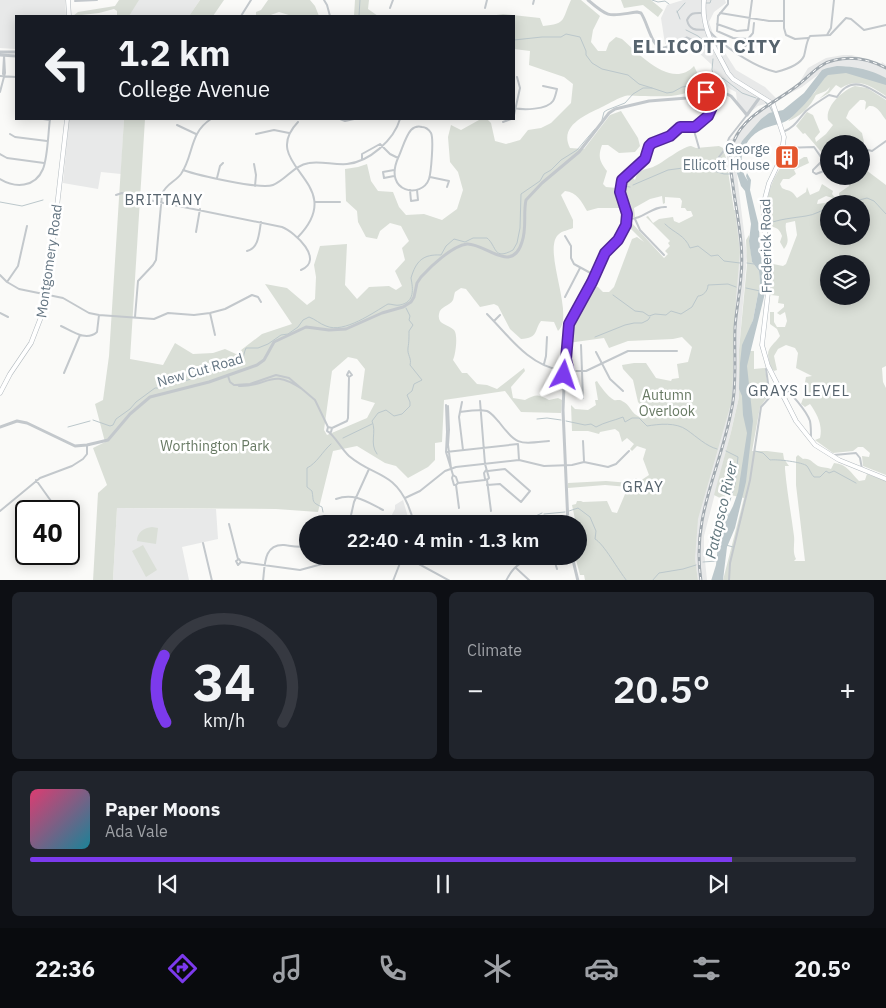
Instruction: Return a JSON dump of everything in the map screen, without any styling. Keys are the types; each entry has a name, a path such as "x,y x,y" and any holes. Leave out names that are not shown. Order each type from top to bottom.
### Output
{"main road":[{"path":"68,0 69,15"},
{"path":"704,0 702,13 706,29 730,76 760,96"},
{"name":"Frederick Road","path":"760,96 773,104 783,132 784,148 782,158 769,183 763,206 769,284 762,345 768,366 796,421 811,440 831,456 886,479"},
{"name":"Montgomery Road","path":"0,393 2,384 35,336 43,312 67,120"}],"street":[{"path":"75,1 92,2 97,0"},
{"path":"242,15 251,0"},
{"path":"324,0 328,5 330,15"},
{"path":"390,8 393,0"},
{"path":"485,8 486,0"},
{"path":"533,4 534,0"},
{"path":"588,0 610,16 637,12 641,14 655,45 659,48 667,48 687,38 707,47 716,48"},
{"path":"728,0 728,4 717,18 717,31 732,38 748,39"},
{"path":"717,24 737,31 749,29 752,0"},
{"path":"784,0 784,31 787,37 791,38 808,38 826,34 829,36 848,18 864,30 886,25"},
{"path":"826,34 831,28 834,0"},
{"path":"702,13 691,14 687,23 700,31 706,29 710,31 719,41 740,54 777,72 800,62 804,56 808,38"},
{"path":"720,13 769,22 784,21"},
{"path":"740,54 753,33 754,23"},
{"path":"0,92 4,54"},
{"path":"2,76 15,77"},
{"path":"515,105 520,88 517,77"},
{"path":"783,132 792,128 819,101 829,95 837,96 844,88 852,85 859,84 867,87 886,98"},
{"path":"515,108 530,110 552,102 556,89 543,86"},
{"name":"New Cut Road","path":"0,426 16,422 27,423 71,445 87,445 110,439 130,414 150,397 228,376 263,362 274,342 309,326 329,330 346,329 382,313 403,307 414,297 420,277 454,248 468,244 489,253 505,257 516,253 523,241 526,222 526,200 548,178 579,152 609,113 643,102 687,98 705,87 710,88"},
{"path":"568,515 563,410 569,324 596,276 605,253 621,235 627,219 620,192 624,177 645,159 649,146 652,143 670,136 680,127 693,128 703,120 711,111 711,101 706,92 710,88 720,90 731,96 747,116"},
{"path":"714,168 729,138 760,96"},
{"path":"0,179 13,185 26,184 39,176 44,162 50,120"},
{"path":"135,318 138,281 156,260 160,202 165,188 183,170 196,134 210,120"},
{"path":"383,146 396,130 400,120"},
{"path":"503,122 508,120"},
{"path":"298,122 290,133 287,151 296,168 310,187 315,202 311,222 298,237"},
{"path":"177,126 196,134"},
{"path":"417,127 430,131 432,136 430,177 426,184 417,190 410,190 399,185 394,176 394,170 410,132 417,127"},
{"path":"693,128 699,148"},
{"path":"256,134 274,130 290,133"},
{"path":"10,134 16,137 47,141"},
{"path":"870,150 886,141"},
{"path":"183,170 265,187 274,185 296,168 309,163 348,164 362,159 362,154 379,144 390,154 398,158"},
{"path":"784,148 814,147 820,156"},
{"path":"0,154 7,158 44,162"},
{"path":"218,178 220,166 223,163"},
{"path":"820,163 813,172 816,174 820,172"},
{"path":"254,164 256,175 254,186"},
{"path":"394,170 382,172 384,178 394,176"},
{"path":"430,177 449,181 447,187"},
{"path":"410,190 411,201 418,200 417,190"},
{"path":"116,194 122,193 282,227 298,237 306,247 309,257 307,266 301,270"},
{"path":"315,202 340,202"},
{"path":"627,219 635,219 659,207 666,207"},
{"path":"196,232 200,210"},
{"path":"635,219 640,230 664,255"},
{"path":"247,250 252,249 256,245 261,222"},
{"path":"7,282 19,262 27,226"},
{"path":"565,236 571,246 573,262 596,276"},
{"path":"566,296 580,268"},
{"path":"0,276 19,289 63,298 89,312 99,315 154,319 171,313 194,315 210,313 225,309 249,296 256,296 261,302"},
{"path":"0,313 8,317"},
{"path":"210,313 215,335"},
{"path":"487,314 529,356 544,364 565,371 582,371 628,351 677,351"},
{"path":"61,326 88,337 95,334 98,329 99,315"},
{"path":"494,320 500,315"},
{"path":"64,373 80,335"},
{"path":"544,364 547,337"},
{"path":"581,345 583,398"},
{"path":"596,352 610,379 624,391"},
{"path":"729,580 730,563 750,480 761,407 770,395 766,369 768,366"},
{"path":"228,376 230,382 235,385 250,384 280,375 292,379 315,400 328,427 327,431 330,432 339,446 348,456 393,482 405,498 411,515"},
{"path":"330,432 332,428 348,418 350,377"},
{"path":"778,387 788,390 808,417 811,440"},
{"path":"480,401 487,471 484,473 488,485 491,511"},
{"path":"462,402 460,412 463,450"},
{"path":"447,405 450,430 447,452 452,464 454,485 486,480"},
{"path":"460,412 480,411 491,413 511,438 518,443 520,460"},
{"path":"328,427 332,428"},
{"path":"447,452 548,441"},
{"path":"583,441 584,462"},
{"path":"0,511 36,480 79,462 87,454 87,445"},
{"path":"405,498 420,491 451,468 520,460 544,466 584,462 612,467 629,451"},
{"path":"831,456 856,453 860,458 862,470"},
{"path":"351,515 356,497 369,469"},
{"path":"487,471 505,469 530,491 522,502 500,484 488,485"},
{"path":"36,480 51,500"},
{"path":"457,484 459,508"},
{"path":"336,499 347,496 356,497 383,510"},
{"path":"229,524 238,559 241,562 300,570 320,565"},
{"path":"203,542 212,580"},
{"path":"263,580 266,555 273,547 282,545 299,547"},
{"path":"393,580 398,565"},
{"path":"422,565 450,580"},
{"path":"506,580 520,565"},
{"path":"556,565 557,569"},
{"path":"574,565 578,580"},
{"path":"516,568 530,580"}],"shaded area":[{"path":"0,0 65,0 66,15 15,15 15,49 0,48"},
{"path":"124,0 200,0 190,15 118,15"},
{"path":"683,0 725,0 726,3 714,12 709,22 713,34 736,70 765,87 776,98 799,83 808,68 826,58 852,55 881,64 882,62 886,65 886,78 863,69 843,66 827,68 802,87 779,99 775,104 769,103 758,106 745,116 737,101 736,92 730,89 714,72 711,64 689,44 665,44 661,18 667,5"},
{"name":"Patapsco River","path":"837,66 869,71 886,78 886,85 846,73 828,75 793,116 785,122 759,131 748,141 742,154 742,168 748,181 747,173 751,180 750,190 759,226 760,254 763,263 765,293 747,366 753,421 746,482 735,528 727,547 723,580 711,580 724,524 738,492 747,433 743,415 742,396 739,389 740,363 742,345 753,320 760,283 759,271 752,262 749,241 751,224 745,191 741,186 735,167 736,154 742,141 761,119 769,113 783,110 804,93 822,70"},
{"path":"769,103 775,113 769,113 761,119 742,141 735,159 747,256 739,350 739,397 704,536 707,580 698,580 696,568 691,568 696,515 731,367 732,310 739,255 735,210 727,158 728,141 729,138 732,139 748,119"},
{"path":"69,120 124,120 121,174 101,172 98,189 63,183"},
{"path":"403,500 407,515 392,515 395,505"},
{"path":"117,508 216,509 218,539 182,547 189,580 113,580"}],"green space":[{"path":"119,0 139,0 130,15 117,15 117,11 114,9 99,13 74,15 78,12 115,6"},
{"path":"200,0 224,0 214,15 190,15"},
{"path":"268,0 310,0 319,15 289,15 279,12 271,15 256,15 256,12 261,10"},
{"path":"355,0 369,0 368,9 377,15 354,15"},
{"name":"Worthington Park","path":"571,0 581,0 600,16 593,30 591,42 598,51 606,51 609,43 616,37 622,39 646,60 666,72 676,74 685,72 694,66 703,85 687,93 673,96 625,96 576,121 571,127 567,140 570,148 584,149 610,115 621,111 638,138 640,146 635,152 619,153 608,145 602,145 600,158 607,171 603,184 606,187 617,188 622,208 598,208 587,211 573,193 565,191 561,195 573,220 573,228 560,233 555,242 554,253 563,311 562,323 558,331 554,322 541,321 531,337 521,339 510,329 498,306 494,304 480,307 466,289 461,288 455,292 452,302 440,311 440,320 455,332 456,344 453,360 462,373 467,373 477,384 497,389 524,368 525,371 511,387 513,398 525,400 537,396 549,400 558,398 562,400 561,413 521,412 505,391 444,400 442,442 435,443 435,460 428,467 408,478 396,466 385,463 357,446 333,451 318,512 276,509 117,508 113,580 93,580 98,493 107,485 93,448 105,442 95,404 103,400 109,356 124,120 145,120 130,359 163,365 175,343 193,354 213,353 225,349 236,354 262,334 292,324 265,284 287,288 307,305 315,299 316,277 314,265 320,246 347,244 345,285 357,299 369,287 389,286 396,290 402,286 395,271 405,260 402,248 409,241 401,226 390,223 380,231 377,239 366,237 358,222 357,211 346,201 345,169 367,164 371,181 378,191 393,192 399,207 406,215 424,214 442,220 457,209 463,190 458,172 450,162 448,137 451,125 461,130 479,120 488,120 491,123 495,141 506,144 520,140 528,130 541,128 551,123 571,103 573,84 564,77 529,65 530,51 515,49 515,15 540,18 543,26 556,24 565,16","holes":["348,357 357,359 365,369 361,399 375,403 367,418 327,435 324,430 332,371"]},
{"path":"621,0 651,0 663,10 658,17 643,5 624,8"},
{"path":"837,66 863,69 886,78 886,96 864,84 853,83 841,88 836,85 829,93 819,99 830,87 816,95 805,111 788,121 815,92 823,79"},
{"path":"855,86 867,88 886,100 886,120 875,107 869,106 865,110 866,102 860,100 849,111 846,118 862,135 825,135 833,125 828,120 829,109 845,91"},
{"path":"807,112 813,115 820,132 815,138 816,142 820,139 820,150 805,133 803,134 796,126"},
{"name":"Autumn Overlook","path":"719,146 723,148 735,210 740,252 736,298 732,400 698,519 695,559 698,580 585,580 584,575 580,575 577,565 587,565 587,515 574,515 572,505 576,504 577,501 607,501 612,512 617,513 628,487 605,485 568,488 568,483 606,481 630,483 636,478 640,481 649,475 643,459 646,449 637,446 632,451 630,449 634,444 627,438 622,442 619,432 615,429 600,432 599,434 588,431 572,431 571,405 575,409 588,410 596,405 595,400 598,400 595,382 597,381 611,398 625,402 640,417 646,411 638,402 633,380 623,369 622,365 646,363 656,378 671,381 672,379 679,378 677,364 688,362 692,347 682,337 628,341 609,348 604,338 568,343 569,334 571,334 571,326 593,286 598,287 603,292 609,292 614,287 632,239 637,237 644,242 628,226 631,222 664,258 668,254 665,251 670,246 668,243 670,241 646,217 648,216 653,223 659,219 673,217 674,221 679,223 693,216 691,211 681,208 682,201 680,198 665,197 665,203 663,204 662,196 650,199 634,208 635,217 632,217 629,215 623,194 624,184 630,175 635,180 637,174 643,170 657,165 687,147"},
{"path":"807,157 809,163 794,170 796,174 789,179 783,179 780,184 782,188 792,192 797,198 806,192 807,187 810,195 819,191 822,185 833,191 833,195 820,195 817,204 820,204 820,245 870,245 870,195 839,195 839,193 849,185 870,185 870,173 886,185 886,366 882,368 883,382 886,388 886,475 863,466 862,456 869,457 870,453 863,447 858,447 853,451 833,453 815,440 820,438 819,420 810,404 805,407 801,404 806,390 804,387 806,377 812,376 796,368 798,353 795,348 786,345 778,349 774,356 777,370 774,371 771,368 768,352 780,336 777,329 770,324 770,312 774,312 774,322 777,327 785,327 787,321 785,312 780,315 777,313 784,307 784,304 778,303 779,296 771,295 772,266 773,264 783,266 786,264 797,235 795,221 786,223 788,239 784,249 780,242 782,236 780,231 768,225 767,207 769,191 775,176 785,161 792,161 794,163"},
{"path":"749,235 752,262 759,271 760,283 753,320 742,351 754,351 754,369 765,368 769,395 760,407 752,451 783,453 784,459 789,466 785,466 785,469 794,536 796,559 794,561 805,561 796,485 796,457 798,455 821,467 831,469 834,463 842,465 859,481 865,480 867,474 886,481 886,580 723,580 744,498 726,494 724,500 714,495 739,397 739,350 747,264 746,240"},
{"path":"152,527 158,528 156,544 137,541 138,535 142,531"},
{"path":"143,545 157,570 146,577 132,551"}],"waterway":[{"path":"359,15 360,0"},
{"path":"652,0 658,2 665,1 669,4"},
{"path":"706,3 710,3 711,0"},
{"path":"677,12 685,3"},
{"path":"677,11 680,19"},
{"path":"686,30 705,42"},
{"path":"515,40 561,37 566,34 580,37 586,55 592,63 602,69 628,75 639,84 652,88"},
{"path":"713,59 712,70 714,75 724,79 742,93 756,98"},
{"path":"602,120 604,112 625,103 633,94 643,88 652,88 667,93 673,92 682,87 690,86 701,77 713,74"},
{"path":"765,102 773,113"},
{"path":"93,420 110,426 113,425 116,419 155,388 165,388 170,384 239,363 243,359 246,348 258,348 268,344 281,335 288,334 309,317 326,326 333,328 341,327 367,317 388,304 398,305 405,303 411,298 411,278 418,263 425,257 441,255 446,246 454,239 465,242 473,238 487,238 499,253 507,253 513,250 517,243 520,228 521,194 540,181 544,174 561,160 577,150 595,129"},
{"path":"633,185 668,170 690,169 694,167 697,169 708,169"},
{"path":"714,171 730,174"},
{"path":"623,186 630,187"},
{"path":"870,199 886,214"},
{"path":"0,202 22,206 43,200"},
{"path":"767,224 820,211"},
{"path":"665,224 682,237 690,248 698,246 711,256 718,255 724,261 740,263"},
{"path":"747,263 754,264"},
{"path":"613,295 635,311 643,312 649,316 655,314 666,315 671,311 681,314 692,307 698,296 706,291 708,285 728,284 736,287"},
{"path":"746,288 760,291"},
{"path":"377,454 373,442 374,430 372,421 378,413 386,410 394,416 402,414 410,406 407,395 412,391 414,384 422,380 410,365 408,350 409,331 413,325 409,320 410,316 406,308"},
{"path":"595,337 625,325 642,323 650,317"},
{"path":"750,394 757,394 766,398"},
{"path":"566,421 585,425 591,424 596,427 623,417 625,422 632,418 639,418 647,426 667,424 683,427 705,444 717,449"},
{"path":"537,419 561,420"},
{"path":"68,427 90,421"},
{"path":"343,438 372,424"},
{"path":"323,512 322,507 314,501 312,491 307,487 307,468 331,444"},
{"path":"726,451 738,457 735,484 728,507 728,516"},
{"path":"755,451 763,453 770,460 789,461 805,465 814,477 820,477 826,471 829,473 834,471 856,483"},
{"path":"569,511 578,508 590,517 596,531 595,539 607,552 626,580"},
{"path":"544,514 565,512"},
{"path":"538,515 542,513"},
{"path":"726,545 733,547"},
{"path":"703,562 717,561"},
{"path":"653,580 659,573 696,565"}],"railway":[{"path":"701,580 700,535 709,492 727,430 734,388 735,328 742,266 740,234 731,167 731,153 734,141 746,123 762,109 790,91 824,64 842,59 855,59 868,61 886,68"}],"place":[{"name":"George Ellicott House","path":"787,157"}],"district":[{"name":"ELLICOTT CITY","path":"707,46"},
{"name":"BRITTANY","path":"164,199"},
{"name":"GRAYS LEVEL","path":"799,390"},
{"name":"GRAY","path":"643,486"}],"route":[{"path":"564,375 569,373 566,359 569,324 592,282 605,253 618,240 626,225 627,214 620,195 622,180 645,159 649,146 652,143 658,139 670,136 680,127 693,128 708,116 712,107 711,100 706,92"}]}
